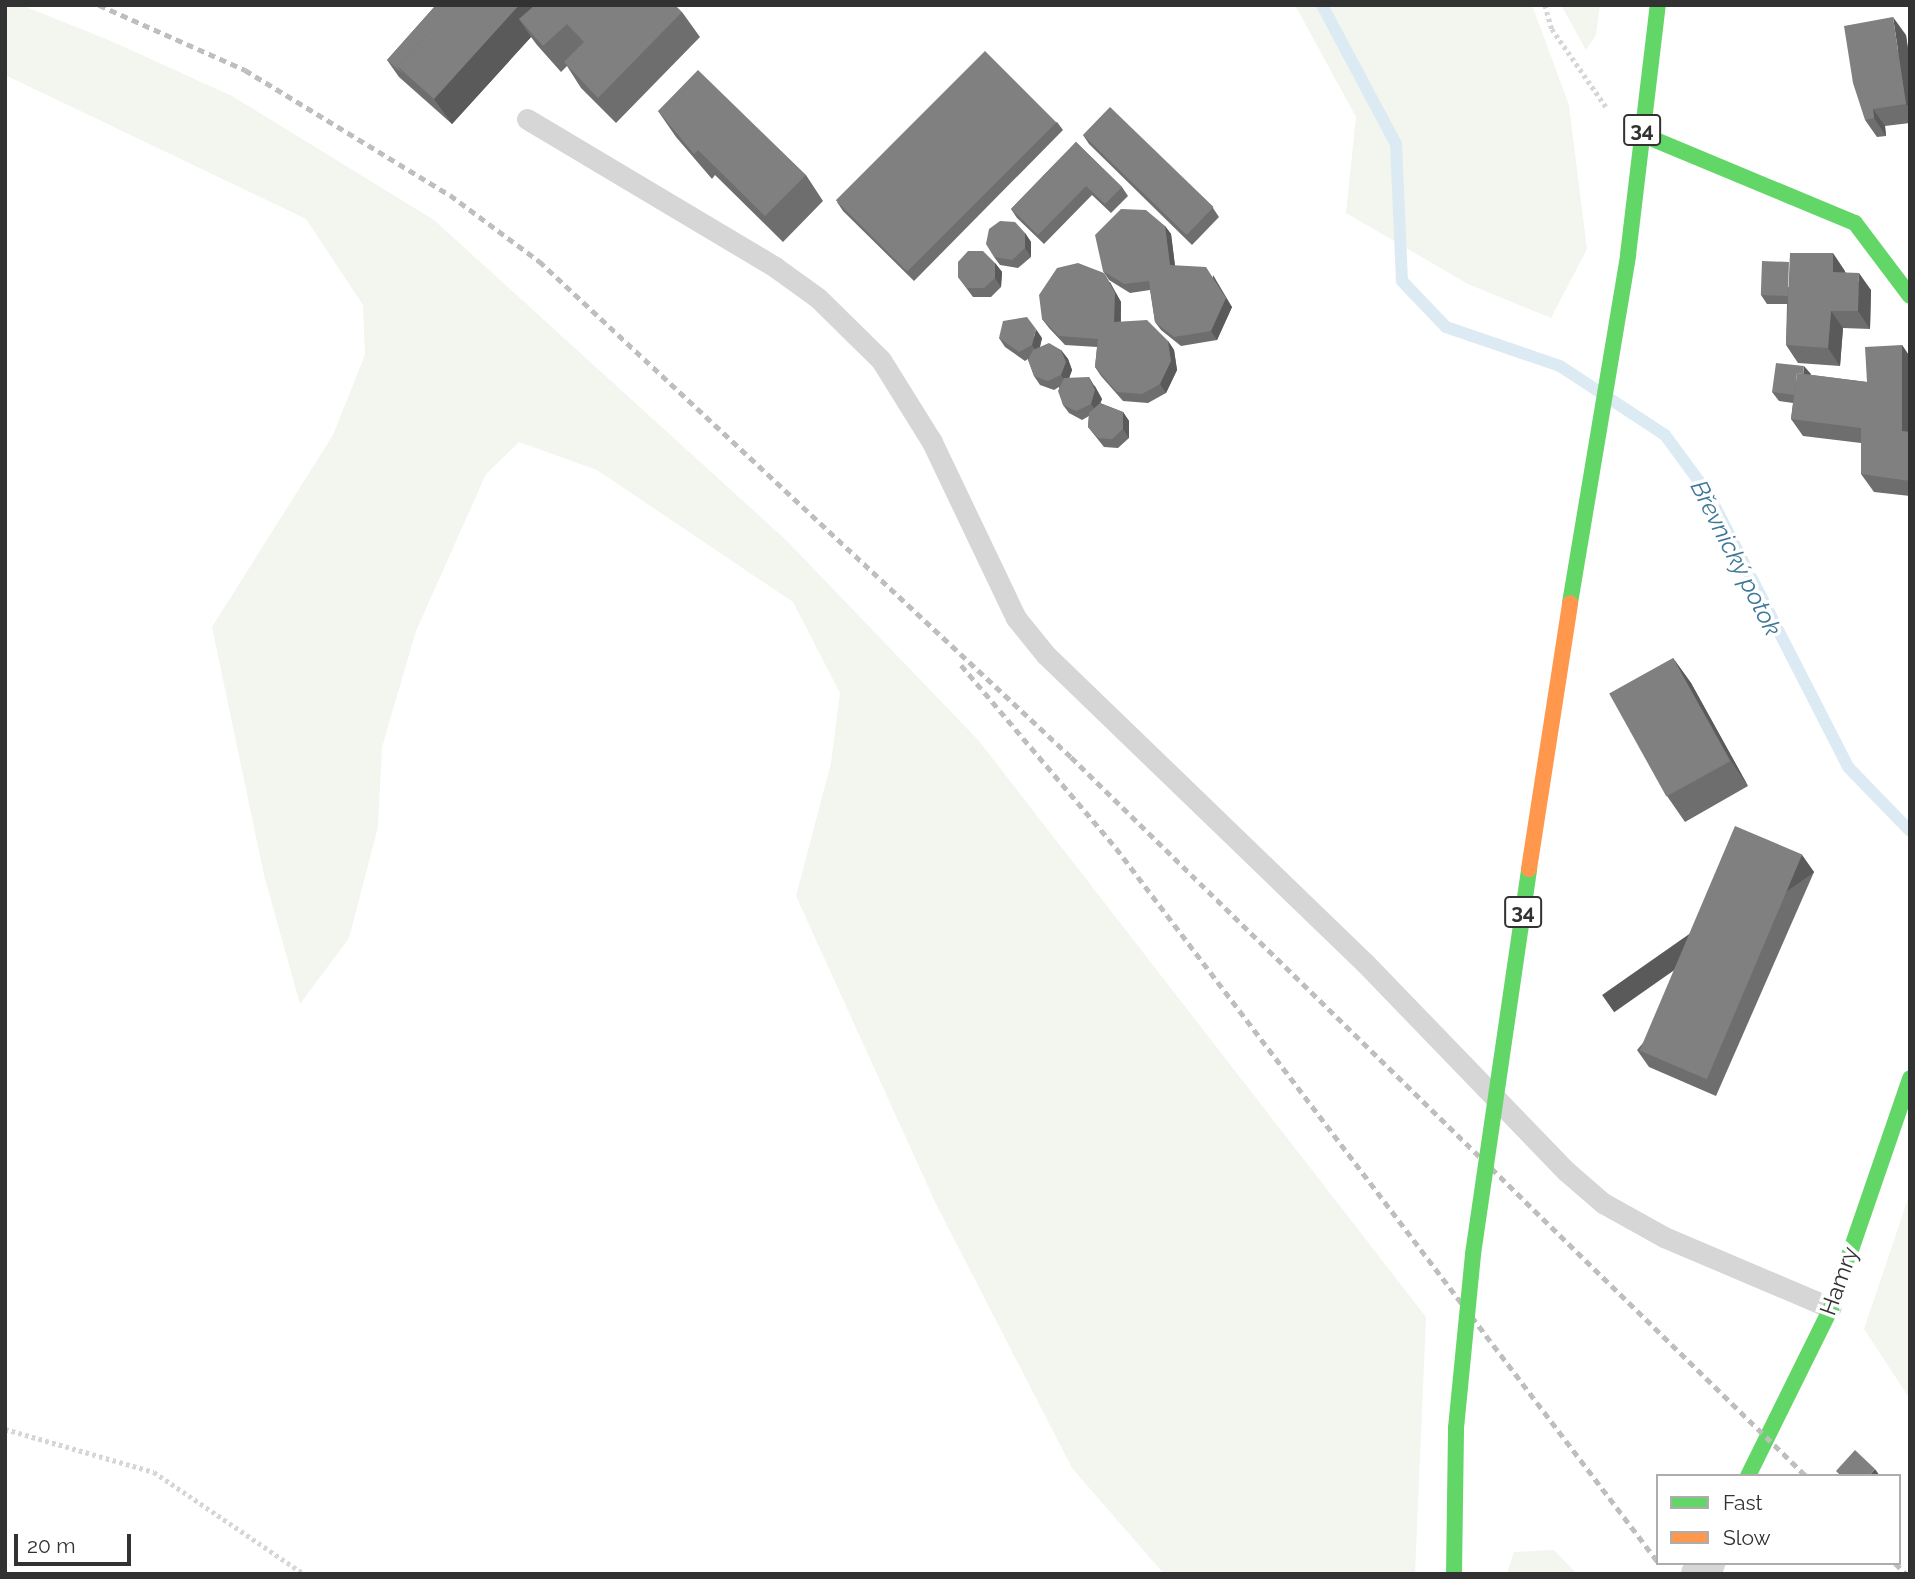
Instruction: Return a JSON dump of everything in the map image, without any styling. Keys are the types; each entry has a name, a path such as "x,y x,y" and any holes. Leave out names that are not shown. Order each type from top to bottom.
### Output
{"main road":[{"name":"34","path":"1454,1574 1457,1428 1473,1254 1560,661 1628,255 1658,5"},
{"path":"1641,134 1855,223 1910,296"},
{"name":"Hamry","path":"1749,1474 1830,1308 1910,1079"}],"lane":[{"path":"527,119 775,267 818,298 881,360 932,442 1016,618 1046,655 1365,962 1566,1171 1603,1203 1664,1237 1830,1308"}],"path":[{"path":"1545,5 1552,29 1595,99 1641,134"},
{"path":"5,1429 154,1472 304,1574"}],"shaded area":[{"path":"5,5 21,5 111,41 232,96 434,220 787,541 979,741 1426,1317 1415,1574 1164,1574 1072,1468 936,1204 796,896 831,763 840,693 793,602 597,470 519,442 486,474 416,631 382,747 378,827 349,938 300,1004 264,875 212,627 333,435 365,355 363,305 306,219 5,75"},
{"path":"1295,5 1532,5 1569,105 1587,249 1551,318 1468,284 1346,213 1356,117"},
{"path":"1561,5 1600,5 1596,35 1586,50"},
{"path":"1910,1193 1910,1399 1864,1329"},
{"path":"1554,1550 1577,1574 1507,1574 1514,1552"}],"building":[{"path":"436,5 455,5 397,66 403,74 387,60"},
{"path":"455,5 519,5 434,99 397,66"},
{"path":"535,5 675,5 682,12 598,98 564,62 584,42 567,24 543,46 519,19"},
{"path":"1893,17 1906,104 1873,109 1874,118 1865,120 1853,83 1844,26"},
{"path":"985,51 1056,122 907,272 836,200"},
{"path":"698,70 806,175 765,216 698,150 694,154 658,111"},
{"path":"1110,107 1214,207 1186,235 1083,135"},
{"path":"1076,142 1122,187 1105,204 1086,186 1038,235 1011,209"},
{"path":"1121,209 1146,210 1165,226 1170,265 1206,267 1226,298 1211,331 1174,337 1155,322 1149,281 1124,284 1103,271 1095,235"},
{"path":"1000,221 1015,222 1025,233 1025,248 1012,260 994,257 986,244 989,229"},
{"path":"968,251 983,251 995,263 995,278 984,288 967,288 958,277 958,262"},
{"path":"1790,253 1833,253 1833,272 1859,273 1858,311 1831,311 1828,348 1786,345"},
{"path":"1762,261 1789,262 1788,296 1761,295"},
{"path":"1078,263 1104,273 1115,293 1114,322 1147,320 1168,341 1171,361 1160,384 1142,394 1117,392 1095,367 1098,339 1059,336 1042,319 1039,295 1057,268"},
{"path":"1027,317 1036,329 1032,345 1019,352 999,338 1003,321"},
{"path":"1049,343 1061,350 1066,362 1061,375 1048,381 1034,376 1028,360 1033,350"},
{"path":"1902,345 1902,431 1910,432 1910,481 1861,474 1861,428 1791,419 1797,373 1867,382 1865,347"},
{"path":"1776,363 1804,366 1803,374 1797,373 1794,395 1772,392"},
{"path":"1089,377 1095,390 1091,404 1076,411 1063,405 1058,391 1064,378"},
{"path":"1100,403 1123,412 1123,429 1112,439 1098,438 1088,427 1089,413"},
{"path":"1673,658 1730,761 1666,797 1609,693"},
{"path":"1735,826 1802,855 1707,1079 1640,1051"},
{"path":"1855,1450 1875,1469 1871,1474 1839,1474 1836,1471"}],"waterway":[{"name":"Břevnický potok","path":"1322,5 1396,144 1402,281 1446,327 1560,366 1665,435 1709,495 1848,767 1910,831"}],"railway":[{"path":"99,5 245,70 450,195 539,261 1071,757 1804,1474"},
{"path":"961,665 1116,848 1656,1559"},
{"path":"1897,1565 1906,1574"}],"traffic: fast":[{"path":"1628,255 1658,5"},
{"path":"1641,134 1855,223 1910,296"},
{"path":"1570,603 1628,255"},
{"path":"1454,1574 1456,1428 1473,1254 1529,869"},
{"path":"1749,1474 1831,1308 1910,1078"}],"traffic: slow":[{"path":"1529,869 1570,603"}]}
